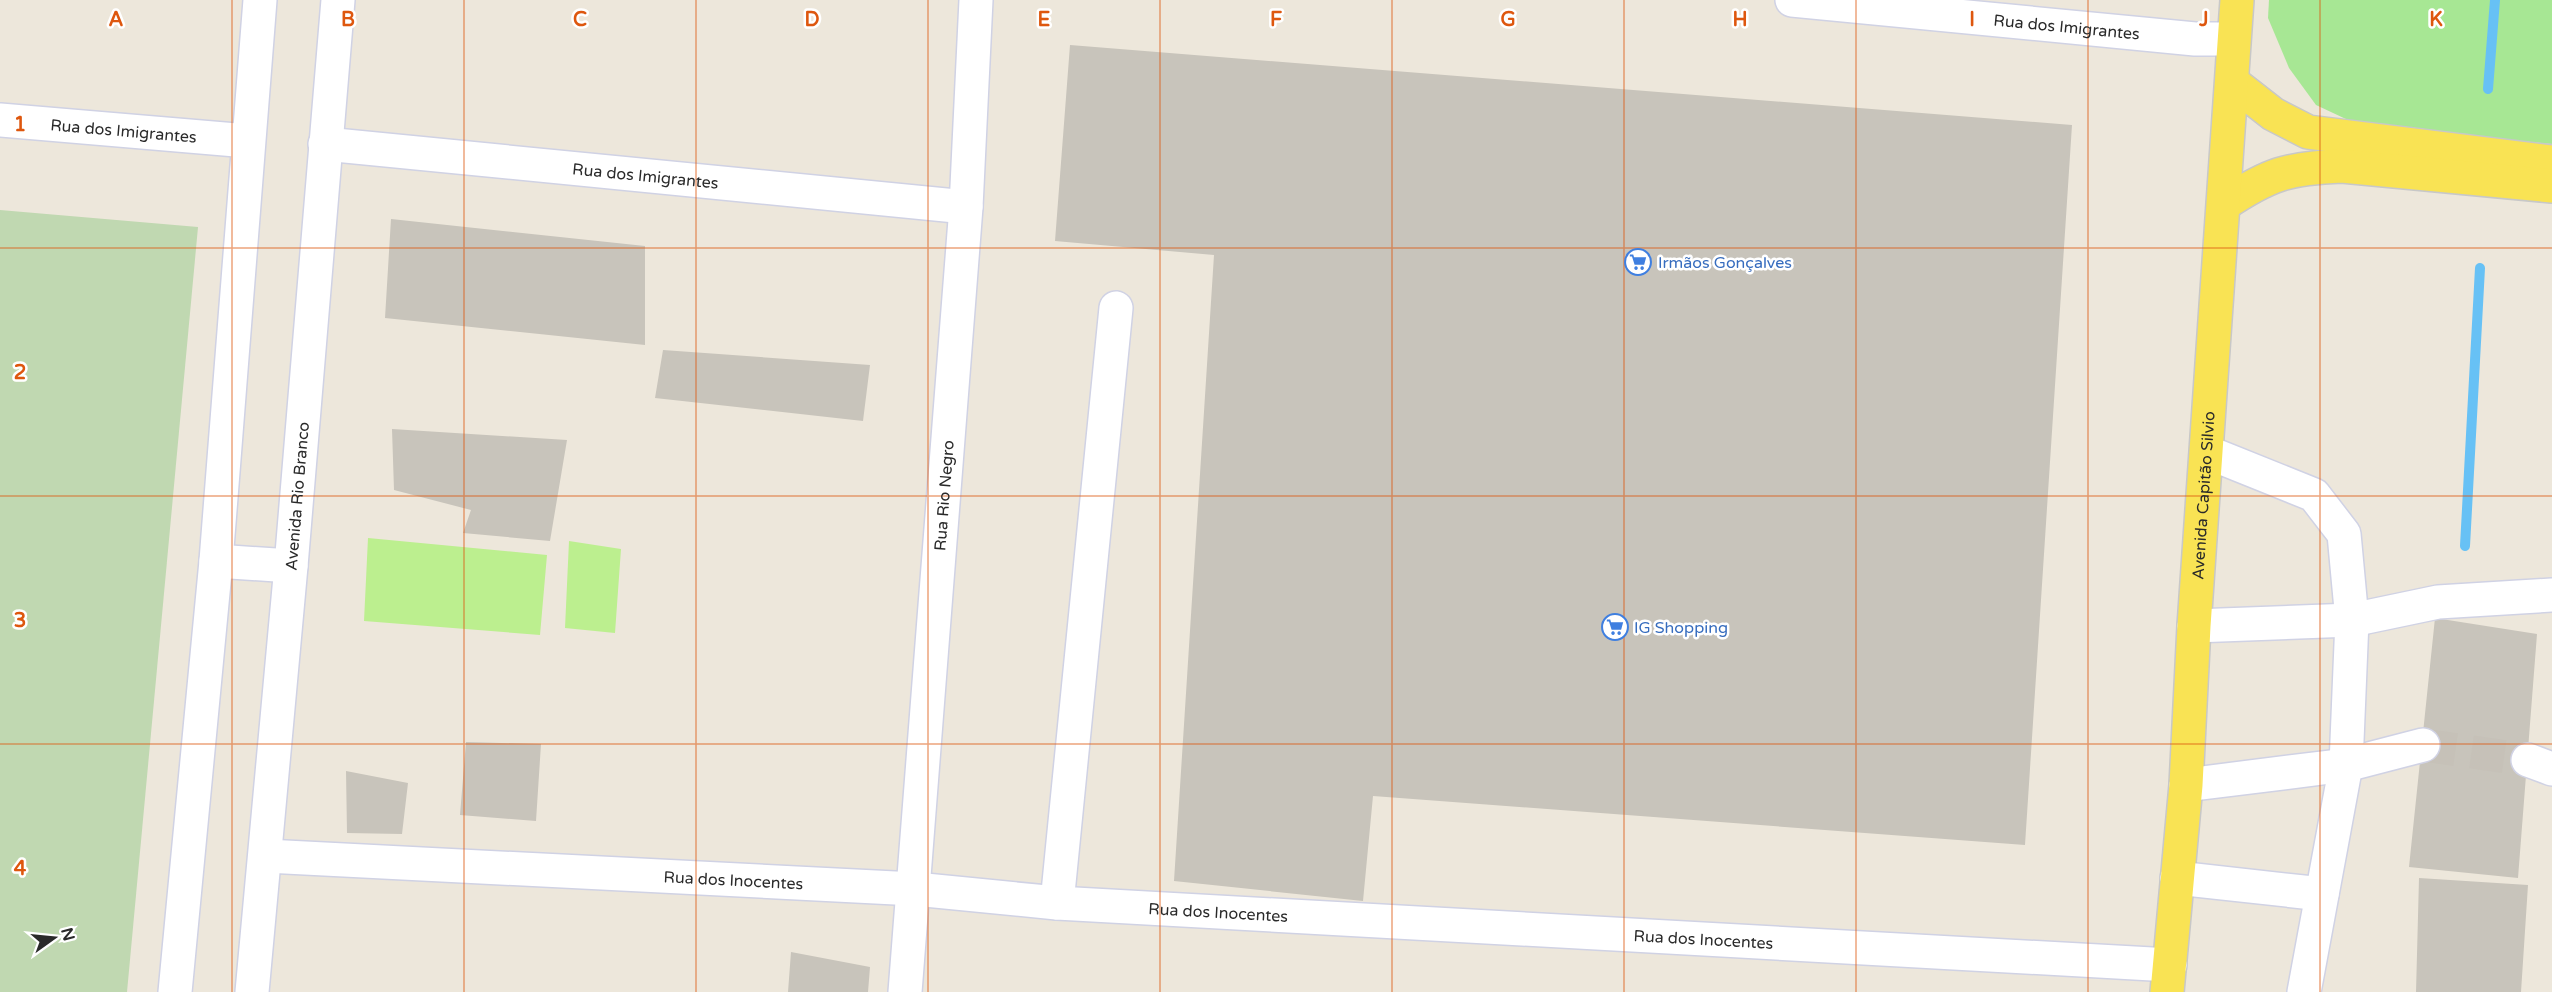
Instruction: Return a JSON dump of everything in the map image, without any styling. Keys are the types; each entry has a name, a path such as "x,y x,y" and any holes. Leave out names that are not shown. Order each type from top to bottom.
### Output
{"main road":[{"name":"Avenida Capitão Silvio","path":"2169,978 2186,785 2194,626 2237,0"},
{"path":"2232,82 2273,114 2308,132 2552,162"},
{"path":"2224,204 2249,187 2281,172 2311,167 2342,166 2552,186"}],"street":[{"path":"175,992 216,561 260,0"},
{"name":"Avenida Rio Branco","path":"252,992 266,856 338,0"},
{"name":"Rua Rio Negro","path":"906,992 966,207 976,0"},
{"name":"Rua dos Imigrantes","path":"1792,0 2195,39 2233,39"},
{"name":"Rua dos Imigrantes","path":"0,120 248,141"},
{"name":"Rua dos Imigrantes","path":"325,144 966,207"},
{"path":"1057,903 1116,308"},
{"path":"2206,452 2314,495 2344,534 2352,620 2346,765 2304,992"},
{"path":"216,561 291,566"},
{"path":"2194,626 2352,620 2438,602 2552,595"},
{"path":"2186,785 2346,765 2422,745"},
{"name":"Rua dos Inocentes","path":"266,856 915,889 1057,903 2169,978"},
{"path":"2177,878 2322,894"}],"green space":[{"path":"2269,0 2552,0 2552,144 2363,127 2316,105 2289,68 2268,18"},
{"path":"0,210 198,227 127,992 0,992"},
{"path":"368,538 547,555 540,635 364,621"},
{"path":"569,541 621,549 615,633 565,628"}],"building":[{"name":"IG Shopping","path":"1070,45 2072,125 2025,845 1373,796 1363,901 1174,881 1214,255 1055,241"},
{"path":"391,219 645,246 645,345 385,318"},
{"path":"663,350 870,365 863,421 655,398"},
{"path":"392,429 567,440 550,541 463,533 471,510 394,490"},
{"path":"2435,618 2537,634 2518,878 2409,867"},
{"path":"466,742 541,744 536,821 460,815"},
{"path":"346,771 408,783 402,834 347,833"},
{"path":"2419,878 2528,885 2521,992 2416,992"},
{"path":"791,952 870,967 868,992 788,992"}],"waterway":[{"path":"2488,89 2495,0"},
{"path":"2465,546 2480,268"}],"tunnel":[{"path":"2423,745 2528,760"}],"place":[{"name":"Irmãos Gonçalves","path":"1638,262"},
{"name":"IG Shopping","path":"1615,627"}]}
